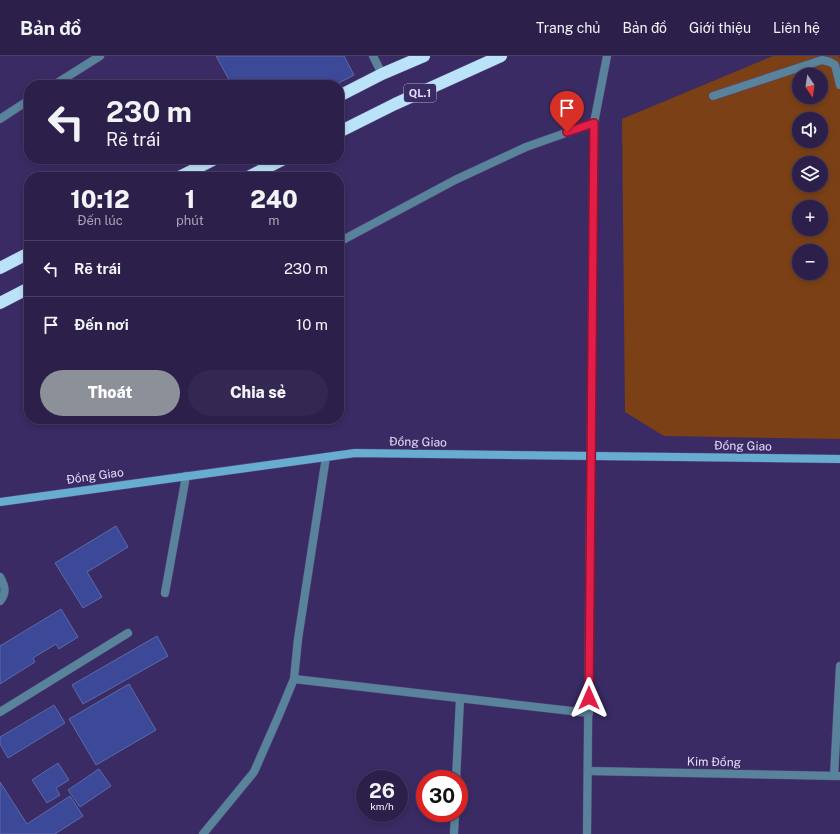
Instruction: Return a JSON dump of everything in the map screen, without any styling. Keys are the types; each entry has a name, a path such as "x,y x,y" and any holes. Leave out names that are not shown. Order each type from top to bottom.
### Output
{"highway":[{"name":"QL.1","path":"344,93 382,74 424,56"},
{"name":"QL.1","path":"344,130 395,104 501,56"},
{"path":"189,172 205,164"},
{"path":"258,172 274,164"},
{"path":"0,268 24,256"},
{"path":"0,303 24,291"}],"main road":[{"name":"Đồng Giao","path":"0,502 355,453 840,459"}],"street":[{"path":"62,80 100,56"},
{"path":"373,56 382,74"},
{"path":"587,834 594,123 607,56"},
{"path":"713,96 822,60 835,65 840,84"},
{"path":"0,119 24,103"},
{"path":"344,239 455,180 526,147 594,123"},
{"path":"203,834 254,772 280,715 294,679 298,639 326,457"},
{"path":"165,594 186,476"},
{"path":"0,577 4,585 4,594 0,601"},
{"path":"0,712 128,633"},
{"path":"837,776 840,666"},
{"path":"294,679 589,714"},
{"path":"456,770 460,699"},
{"name":"Kim Đồng","path":"588,771 837,776"},
{"path":"454,834 455,822"}],"shaded area":[{"path":"773,56 839,56 840,439 664,436 625,412 622,119"}],"building":[{"path":"216,56 344,56 354,75 344,80 229,80"},
{"path":"116,526 128,547 87,572 102,597 83,608 55,563"},
{"path":"61,609 78,637 59,649 56,644 33,658 35,662 0,684 0,646"},
{"path":"157,636 168,656 83,704 72,685"},
{"path":"129,684 156,730 96,765 69,719"},
{"path":"54,705 65,723 8,758 0,744 0,737"},
{"path":"58,763 69,780 56,788 60,795 47,803 32,780"},
{"path":"99,769 111,786 80,807 68,790"},
{"path":"0,782 27,824 70,796 83,816 55,834 0,834"}],"route":[{"path":"567,132 594,123 589,698"}]}
